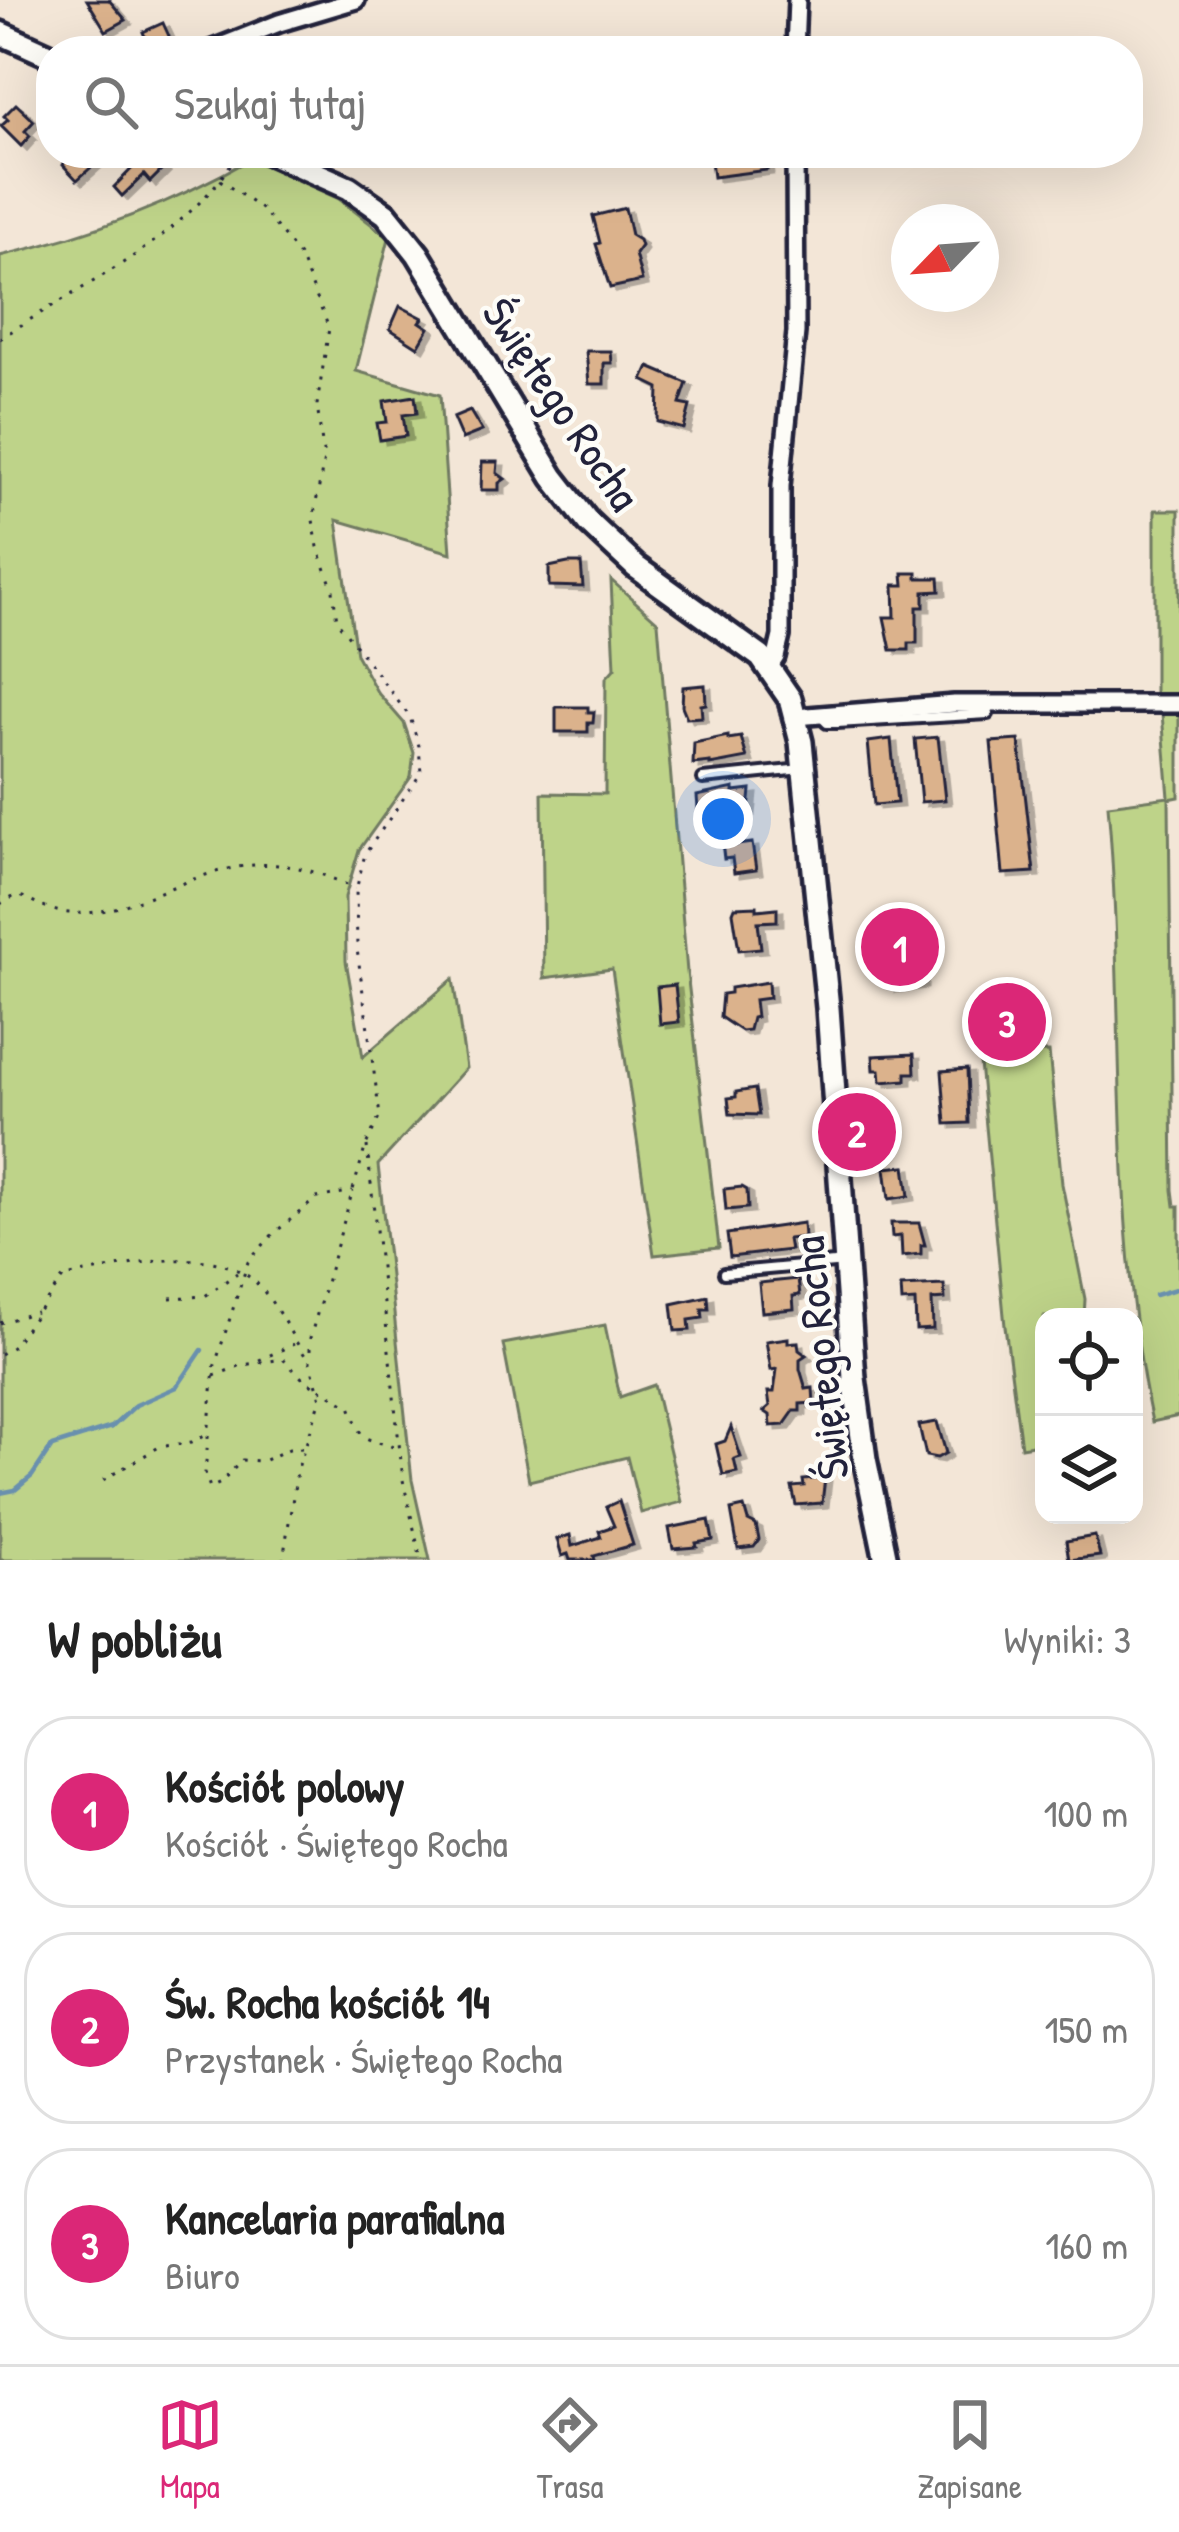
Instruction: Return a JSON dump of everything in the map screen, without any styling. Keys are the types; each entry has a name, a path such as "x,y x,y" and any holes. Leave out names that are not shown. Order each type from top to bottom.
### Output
{"street":[{"path":"246,36 356,0"},
{"path":"796,36 797,0"},
{"path":"0,33 36,49"},
{"name":"Świętego Rocha","path":"304,168 349,188 386,214 418,254 554,477 588,522 636,567 744,642 770,666 796,717 834,1070 860,1424 886,1560"},
{"path":"770,666 781,636 781,486 796,332 795,168"},
{"path":"796,717 954,704 1179,704"}],"lane":[{"path":"820,715 827,723 837,723 988,714"},
{"path":"703,779 803,769"},
{"path":"724,1274 847,1262"}],"path":[{"path":"0,339 177,225 228,168"},
{"path":"220,180 264,211 300,257 329,328 317,405 324,459 313,520 318,547 333,590 337,621 410,717 419,746 421,773 364,854 356,890 357,949 380,1116 366,1145 316,1311 310,1362"},
{"path":"0,904 17,896 73,914 128,905 196,878 271,861 322,872 356,890"},
{"path":"366,1145 405,1492 421,1560"},
{"path":"170,1298 205,1296 221,1282 231,1281 273,1234 308,1205 328,1194 353,1191"},
{"path":"0,1354 12,1347 64,1277 182,1258 240,1273 260,1286 310,1362 321,1399 297,1471 284,1560"},
{"path":"240,1273 214,1376 206,1472 214,1489 242,1460 269,1459 304,1448"},
{"path":"0,1323 38,1311"},
{"path":"214,1376 296,1343"},
{"path":"253,1363 283,1359 303,1379 350,1406 353,1424 363,1439 400,1450"},
{"path":"103,1480 159,1447 192,1442 211,1432"}],"green space":[{"path":"233,168 270,168 339,199 389,238 356,371 440,395 451,553 337,520 356,654 377,692 404,723 414,753 411,777 359,850 345,897 346,961 363,1057 453,979 466,1068 378,1165 412,1480 430,1560 0,1560 0,256 129,217"},
{"path":"1155,510 1179,510 1179,697 1155,696"},
{"path":"611,580 658,622 687,972 719,1248 654,1255 612,969 544,978 542,793 605,794 606,678 615,668"},
{"path":"1162,714 1179,714 1179,797 1169,799 1179,1416 1152,1422 1143,1369 1143,1308 1135,1308 1124,1192 1108,805 1169,797"},
{"path":"1049,1052 1062,1184 1085,1299 1084,1308 1035,1308 1035,1445 1021,1447 1005,1326 979,1053"},
{"path":"605,1325 620,1397 654,1385 682,1502 641,1513 627,1457 529,1481 503,1344"}],"building":[{"path":"87,0 109,0 126,20 106,31"},
{"path":"163,23 169,36 145,36 143,32"},
{"path":"16,104 34,121 21,146 1,126"},
{"path":"66,168 90,168 77,180"},
{"path":"132,168 164,168 150,182 144,175 122,196 114,187"},
{"path":"712,168 767,168 767,170 713,177"},
{"path":"625,208 631,235 641,246 635,254 642,281 610,288 593,216"},
{"path":"400,306 423,318 420,322 429,328 418,347 390,329"},
{"path":"586,351 611,351 612,363 604,363 604,384 589,384"},
{"path":"649,367 687,383 680,404 690,406 684,429 658,422 659,388 643,380"},
{"path":"415,396 417,413 403,415 406,436 380,440 377,423 387,422 384,401"},
{"path":"470,411 482,431 462,439 453,418"},
{"path":"482,462 498,462 497,473 505,479 499,490 481,490"},
{"path":"581,563 583,587 549,586 549,567"},
{"path":"903,573 939,578 940,591 924,592 924,607 917,607 917,643 909,643 909,650 891,650 884,617 895,617 894,585 904,585"},
{"path":"705,685 702,717 687,718 683,687"},
{"path":"556,707 588,707 588,712 594,712 588,732 556,732"},
{"path":"741,737 747,758 693,764 694,743"},
{"path":"938,737 945,800 921,802 915,739"},
{"path":"891,739 897,803 874,805 868,742"},
{"path":"1019,740 1034,872 1003,874 991,742"},
{"path":"734,788 734,792 751,790 749,811 734,816 737,845 752,843 756,870 734,873 732,858 724,859 719,817 702,816 697,796"},
{"path":"757,906 757,910 777,908 777,921 758,922 761,948 739,950 735,907"},
{"path":"893,914 921,922 921,984 889,988 875,927"},
{"path":"768,982 769,998 754,1000 756,1017 749,1030 741,1031 720,1017 722,994 730,993 730,988"},
{"path":"675,985 679,1022 660,1024 657,987"},
{"path":"1015,988 1015,1029 1001,1030 992,991"},
{"path":"914,1054 915,1073 906,1073 906,1080 881,1082 873,1056"},
{"path":"967,1069 969,1123 946,1124 942,1071"},
{"path":"755,1089 759,1115 730,1114 728,1098"},
{"path":"905,1166 909,1196 889,1199 885,1168"},
{"path":"724,1189 747,1190 748,1208 726,1210"},
{"path":"803,1223 804,1237 788,1239 790,1250 730,1257 727,1234"},
{"path":"891,1223 919,1223 925,1245 921,1245 921,1254 902,1256 901,1236 892,1237"},
{"path":"798,1279 800,1295 793,1296 794,1309 762,1312 759,1283"},
{"path":"944,1285 945,1299 932,1300 933,1329 916,1330 915,1301 902,1302 901,1287"},
{"path":"708,1296 709,1309 702,1309 703,1318 689,1320 690,1330 675,1331 672,1304"},
{"path":"788,1338 788,1343 798,1342 806,1355 800,1359 800,1369 806,1389 813,1388 814,1403 800,1404 800,1411 794,1411 784,1425 771,1426 770,1415 764,1411 770,1406 768,1392 774,1392 777,1369 771,1370 766,1341"},
{"path":"937,1422 946,1453 937,1458 926,1456 919,1425"},
{"path":"731,1427 741,1457 734,1459 737,1472 723,1475 716,1444 725,1441"},
{"path":"825,1478 822,1503 796,1505 792,1487 804,1486 803,1480"},
{"path":"619,1501 633,1545 594,1556 595,1560 562,1556 557,1539 570,1535 572,1546 601,1537 599,1531 614,1526 606,1507"},
{"path":"744,1507 759,1540 754,1547 738,1549 731,1510"},
{"path":"709,1520 713,1540 673,1549 669,1528"},
{"path":"1095,1536 1100,1556 1069,1560 1066,1541"}],"waterway":[{"path":"1155,1295 1179,1288"},
{"path":"0,1493 15,1490 32,1476 52,1446 112,1427 136,1405 177,1387 202,1350"}],"place":[{"name":"Kościół polowy","path":"900,947"},
{"name":"Kancelaria parafialna","path":"1007,1022"},
{"name":"Św. Rocha kościół 14","path":"857,1132"}]}
